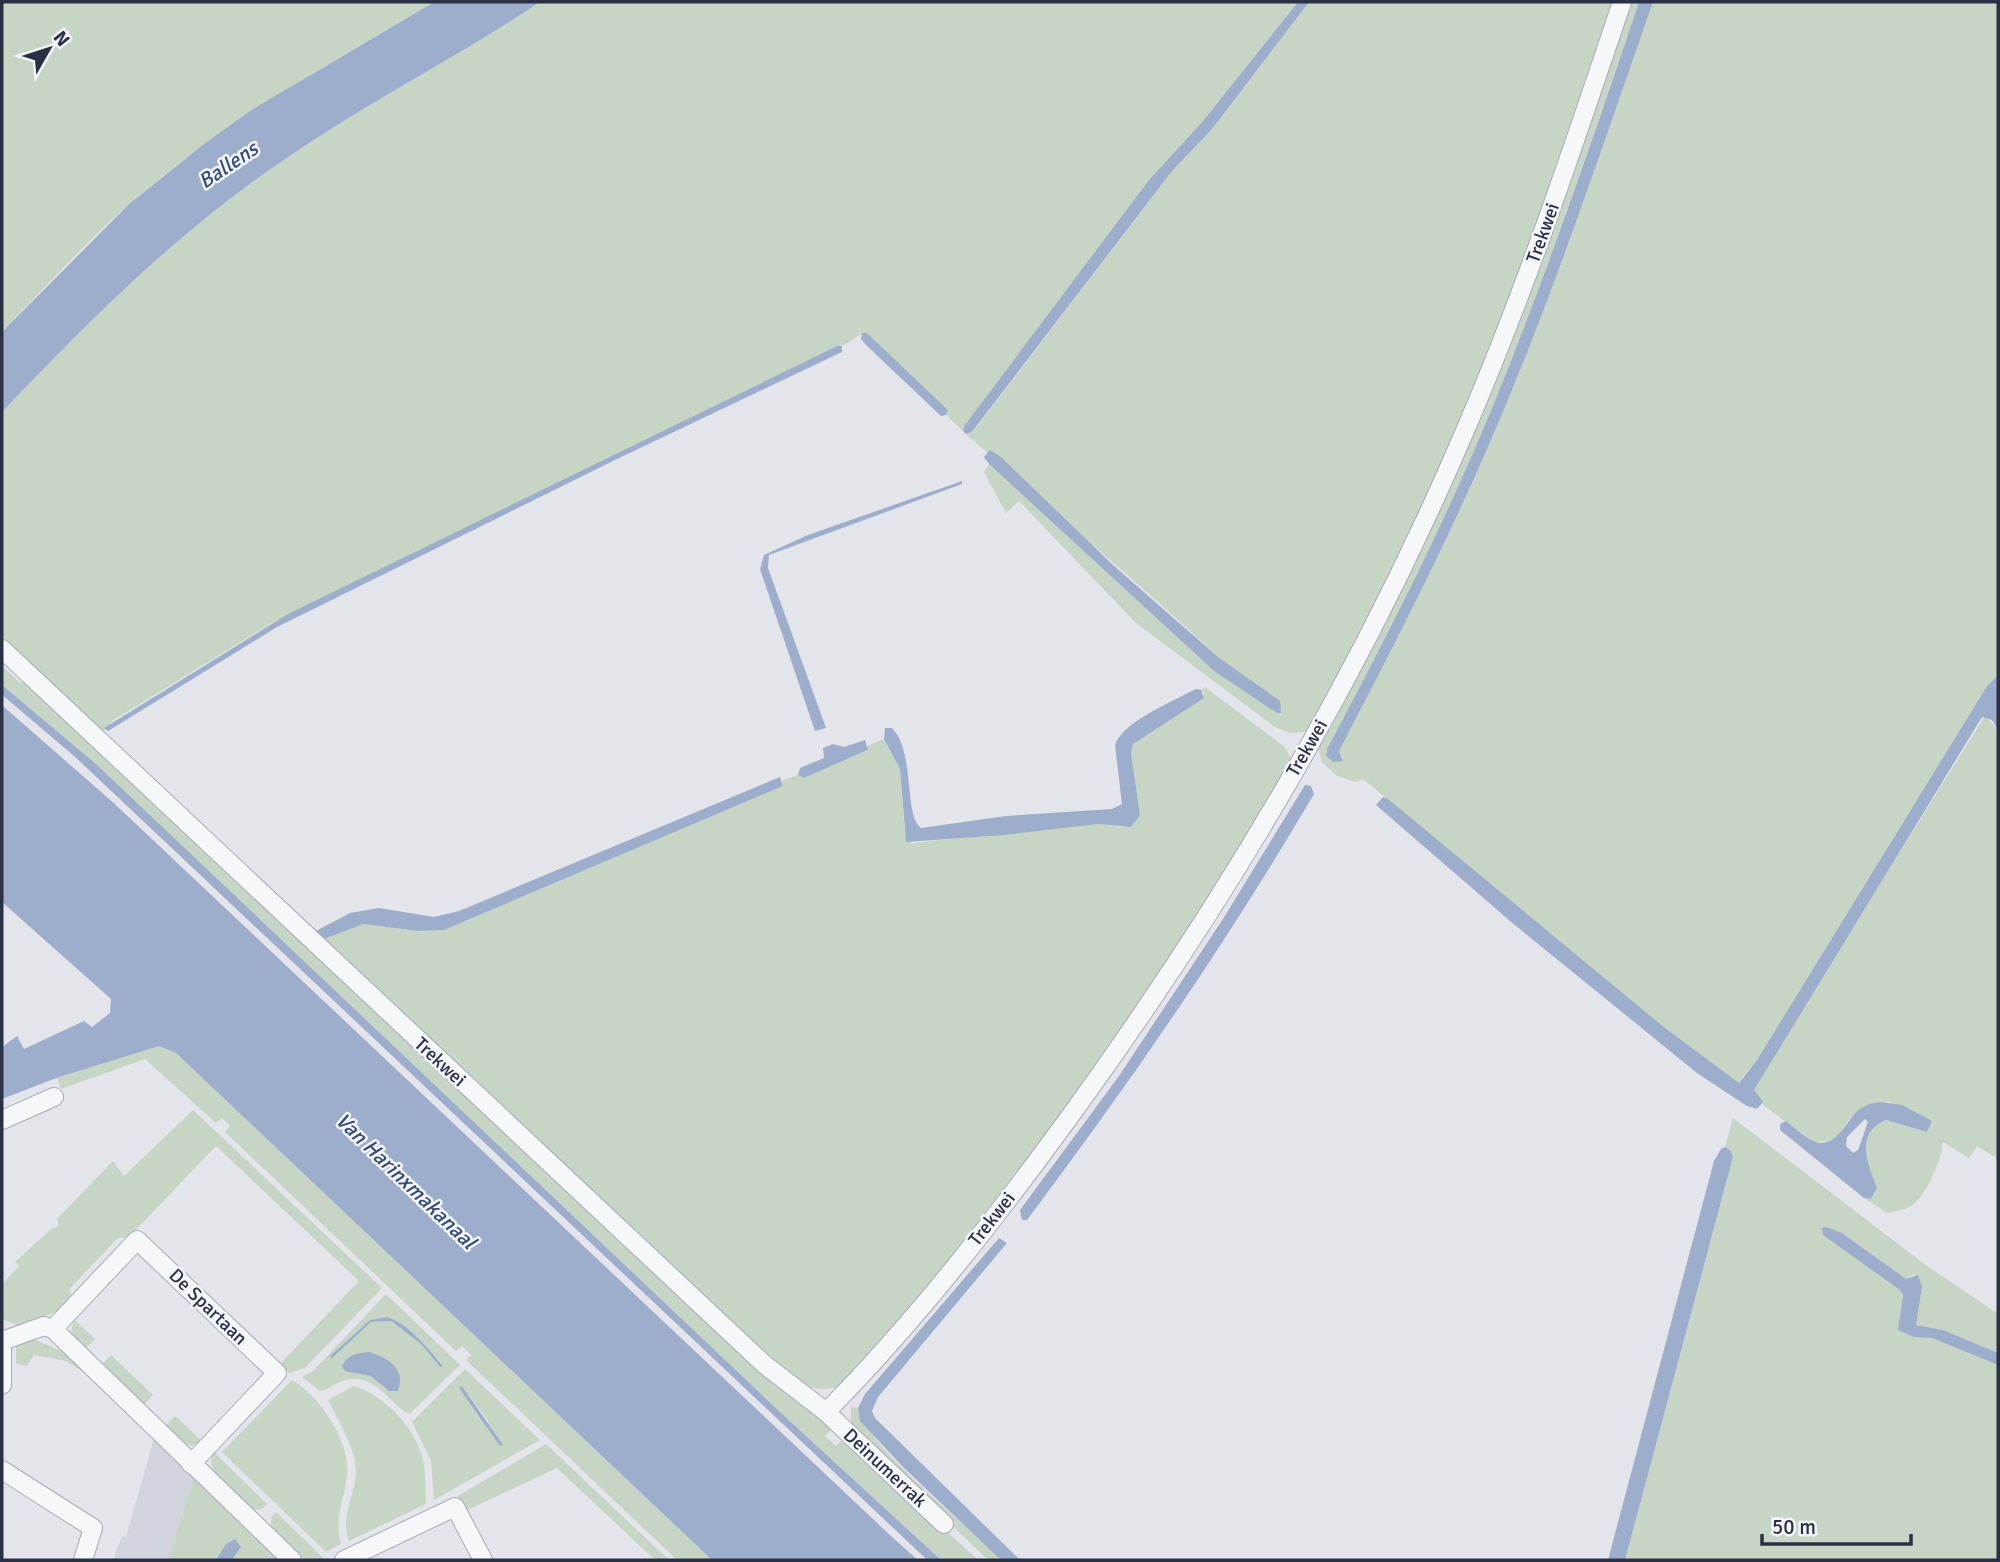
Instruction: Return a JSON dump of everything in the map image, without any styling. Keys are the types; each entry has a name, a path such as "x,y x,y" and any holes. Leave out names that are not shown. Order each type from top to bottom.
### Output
{"street":[{"name":"Trekwei","path":"2,649 765,1365 826,1412 950,1271 1105,1067 1218,900 1326,715 1396,582 1464,434 1527,277 1622,2"},
{"path":"2,1119 54,1097"},
{"name":"De Spartaan","path":"53,1329 137,1240 277,1373 191,1464"},
{"path":"2,1385 2,1343 44,1326 53,1329 292,1560"},
{"name":"Deinumerrak","path":"826,1412 944,1524"},
{"path":"2,1470 93,1528 83,1560"},
{"path":"344,1560 455,1507 483,1560"}],"shaded area":[{"path":"154,1439 194,1477 168,1560 113,1560 122,1536 126,1537"}],"green space":[{"path":"2,2 434,2 277,96 164,175 96,235 2,332"},
{"path":"540,2 1298,2 1203,121 1149,180 963,431 946,415 948,410 867,333 859,335 270,624 112,721 101,734 2,641 2,412 133,281 240,191 310,142"},
{"path":"1309,2 1617,2 1496,342 1394,572 1307,732 1290,733 1275,727 1136,623 1019,501 1006,513 984,472 989,464 1214,671 1279,714 1174,616 966,434 973,432 1172,171 1212,129"},
{"path":"1628,2 1639,2 1556,240 1503,381 1442,521 1398,613 1327,749 1326,756 1333,762 1343,758 1339,751 1474,480 1524,362 1569,243 1653,2 1998,2 1998,675 1987,686 1757,1060 1738,1083 1665,1028 1363,779 1356,782 1337,776 1322,762 1318,748 1381,622"},
{"path":"2,666 20,683 25,678 833,1427 825,1436 836,1446 845,1437 978,1560 941,1560 780,1412 96,764 2,685"},
{"path":"1205,687 1285,747 1290,757 1289,766 1208,906 1035,1154 947,1266 844,1385 813,1388 768,1362 319,936 363,924 418,931 444,930 783,786 783,780 798,775 804,778 867,751 867,746 884,739 900,769 905,835 912,843 1098,824 1123,827 1140,815 1131,753 1133,744 1205,694 1201,690"},
{"path":"1985,716 1998,730 1998,1159 1977,1146 1969,1158 1943,1142 1940,1158 1924,1192 1908,1208 1887,1213 1864,1198 1871,1199 1877,1189 1867,1160 1870,1133 1886,1120 1927,1132 1932,1121 1889,1102 1860,1110 1837,1136 1814,1142 1763,1105 1754,1090 1802,1008"},
{"path":"159,1046 176,1053 712,1560 677,1560 466,1360 471,1355 462,1346 456,1351 225,1132 230,1126 222,1118 216,1123 145,1059 61,1089 57,1077"},
{"path":"193,1110 382,1288 305,1368 289,1373 280,1364 359,1281 216,1146 128,1238 118,1238 70,1288 71,1298 58,1311 19,1326 2,1319 2,1284 19,1266 15,1262 50,1230 59,1226 57,1219 113,1161 124,1176"},
{"path":"1733,1118 1923,1263 1998,1314 1998,1353 1943,1330 1916,1325 1922,1287 1914,1274 1906,1279 1842,1233 1900,1290 1914,1337 1932,1338 1998,1365 1998,1560 1625,1560 1733,1157 1731,1151 1725,1147"},
{"path":"386,1294 460,1365 409,1414 366,1381 346,1380 320,1391 302,1377 313,1371","holes":["387,1317 418,1337 443,1365 440,1367 421,1344 391,1321 371,1322 330,1356 370,1320"]},
{"path":"74,1319 95,1339 85,1349 71,1332"},
{"path":"33,1339 66,1353 90,1376 66,1361 34,1355 27,1366 16,1364 16,1346"},
{"path":"111,1355 153,1395 144,1405 102,1365"},
{"path":"465,1369 540,1440 434,1500 431,1461 412,1422","holes":["462,1386 486,1418 501,1446 460,1388"]},
{"path":"292,1380 313,1397 331,1421 344,1448 347,1462 339,1518 341,1544 326,1552 222,1452"},
{"path":"354,1386 389,1406 408,1428 421,1452 426,1504 349,1541 346,1523 355,1480 355,1462 346,1435 328,1400"},
{"path":"851,1407 858,1408 865,1424 898,1464 1001,1560 988,1560 851,1428"},
{"path":"175,1416 202,1441 193,1446 183,1443 165,1426"},
{"path":"546,1444 669,1560 655,1560 557,1468 465,1511 458,1496"},
{"path":"214,1452 267,1504 262,1509 252,1510 223,1484 212,1468"},
{"path":"194,1477 280,1560 232,1560 241,1547 216,1560 168,1560"},
{"path":"276,1512 325,1560 304,1560 271,1528 271,1518"}],"water":[{"name":"Ballens","path":"434,2 540,2 310,142 240,191 133,281 2,412 2,332 129,204 253,109"},
{"path":"1298,2 1309,2 1212,129 1172,171 972,432 966,434 963,431 965,425 1149,180 1203,121"},
{"path":"1639,2 1653,2 1524,362 1442,548 1339,751 1343,761 1333,762 1326,756 1327,749 1420,567 1503,381 1557,240"},
{"path":"862,333 867,333 948,410 946,415 941,416 866,345 861,339"},
{"path":"837,346 842,346 842,352 615,460 277,627 108,731 104,728 288,614"},
{"path":"990,450 1001,457 1113,565 1218,657 1280,701 1281,713 1277,713 1214,671 989,464 984,457"},
{"path":"962,481 962,484 769,555 768,568 826,728 815,731 760,569 764,555 808,535"},
{"path":"1998,675 1998,730 1992,720 1982,717 1754,1090 1763,1102 1757,1109 1747,1106 1697,1073 1510,921 1376,805 1383,797 1388,799 1665,1028 1739,1083 1757,1060 1987,686"},
{"path":"2,685 96,764 780,1412 941,1560 927,1560 76,758 2,695"},
{"path":"1196,689 1201,690 1204,698 1133,744 1131,753 1140,815 1131,827 1098,824 1004,835 906,842 900,769 884,739 885,728 892,728 904,752 912,810 921,828 1006,816 1112,809 1122,804 1115,745 1120,736 1150,712"},
{"name":"Van Harinxmakanaal","path":"2,705 115,804 918,1560 712,1560 176,1053 159,1046 59,1077 2,1099 2,1047 17,1036 24,1049 84,1021 92,1027 110,1013 111,999 2,902"},
{"path":"865,740 868,750 804,778 798,775 800,768 824,758 823,748 833,744 844,747"},
{"path":"780,777 783,786 444,930 418,931 363,924 324,939 316,931 350,913 379,908 434,917 459,911"},
{"path":"1305,785 1311,786 1314,794 1212,958 1103,1116 1027,1220 1022,1220 1020,1210 1119,1076 1223,919"},
{"path":"1880,1102 1902,1105 1932,1121 1927,1132 1886,1120 1870,1133 1867,1159 1877,1188 1871,1199 1864,1198 1780,1130 1780,1124 1786,1121 1813,1141 1827,1142 1838,1135 1855,1113 1867,1105","holes":["1865,1119 1868,1122 1858,1150 1853,1153 1846,1146 1847,1137"]},
{"path":"1725,1147 1731,1151 1733,1157 1625,1560 1608,1560 1714,1161"},
{"path":"1822,1228 1842,1233 1906,1279 1918,1275 1922,1287 1916,1325 1943,1330 1998,1353 1998,1365 1932,1338 1914,1337 1898,1330 1903,1296 1900,1290 1823,1235"},
{"path":"999,1238 1007,1243 878,1397 872,1411 875,1418 1020,1560 1001,1560 903,1467 860,1421 858,1408 865,1394"},
{"path":"387,1317 411,1331 443,1366 440,1367 421,1344 391,1321 371,1322 332,1358 330,1356 370,1320"},
{"path":"369,1352 389,1361 398,1371 398,1391 389,1391 371,1376 345,1371 342,1366 347,1359"},
{"path":"462,1386 503,1445 500,1446 459,1388"},
{"path":"235,1539 241,1547 232,1560 216,1560 226,1544"}],"pier":[{"path":"2,695 76,758 927,1560 918,1560 892,1537 115,804 2,705 2,701 23,717 2,700","holes":["35,726 74,760 116,800"]}]}
